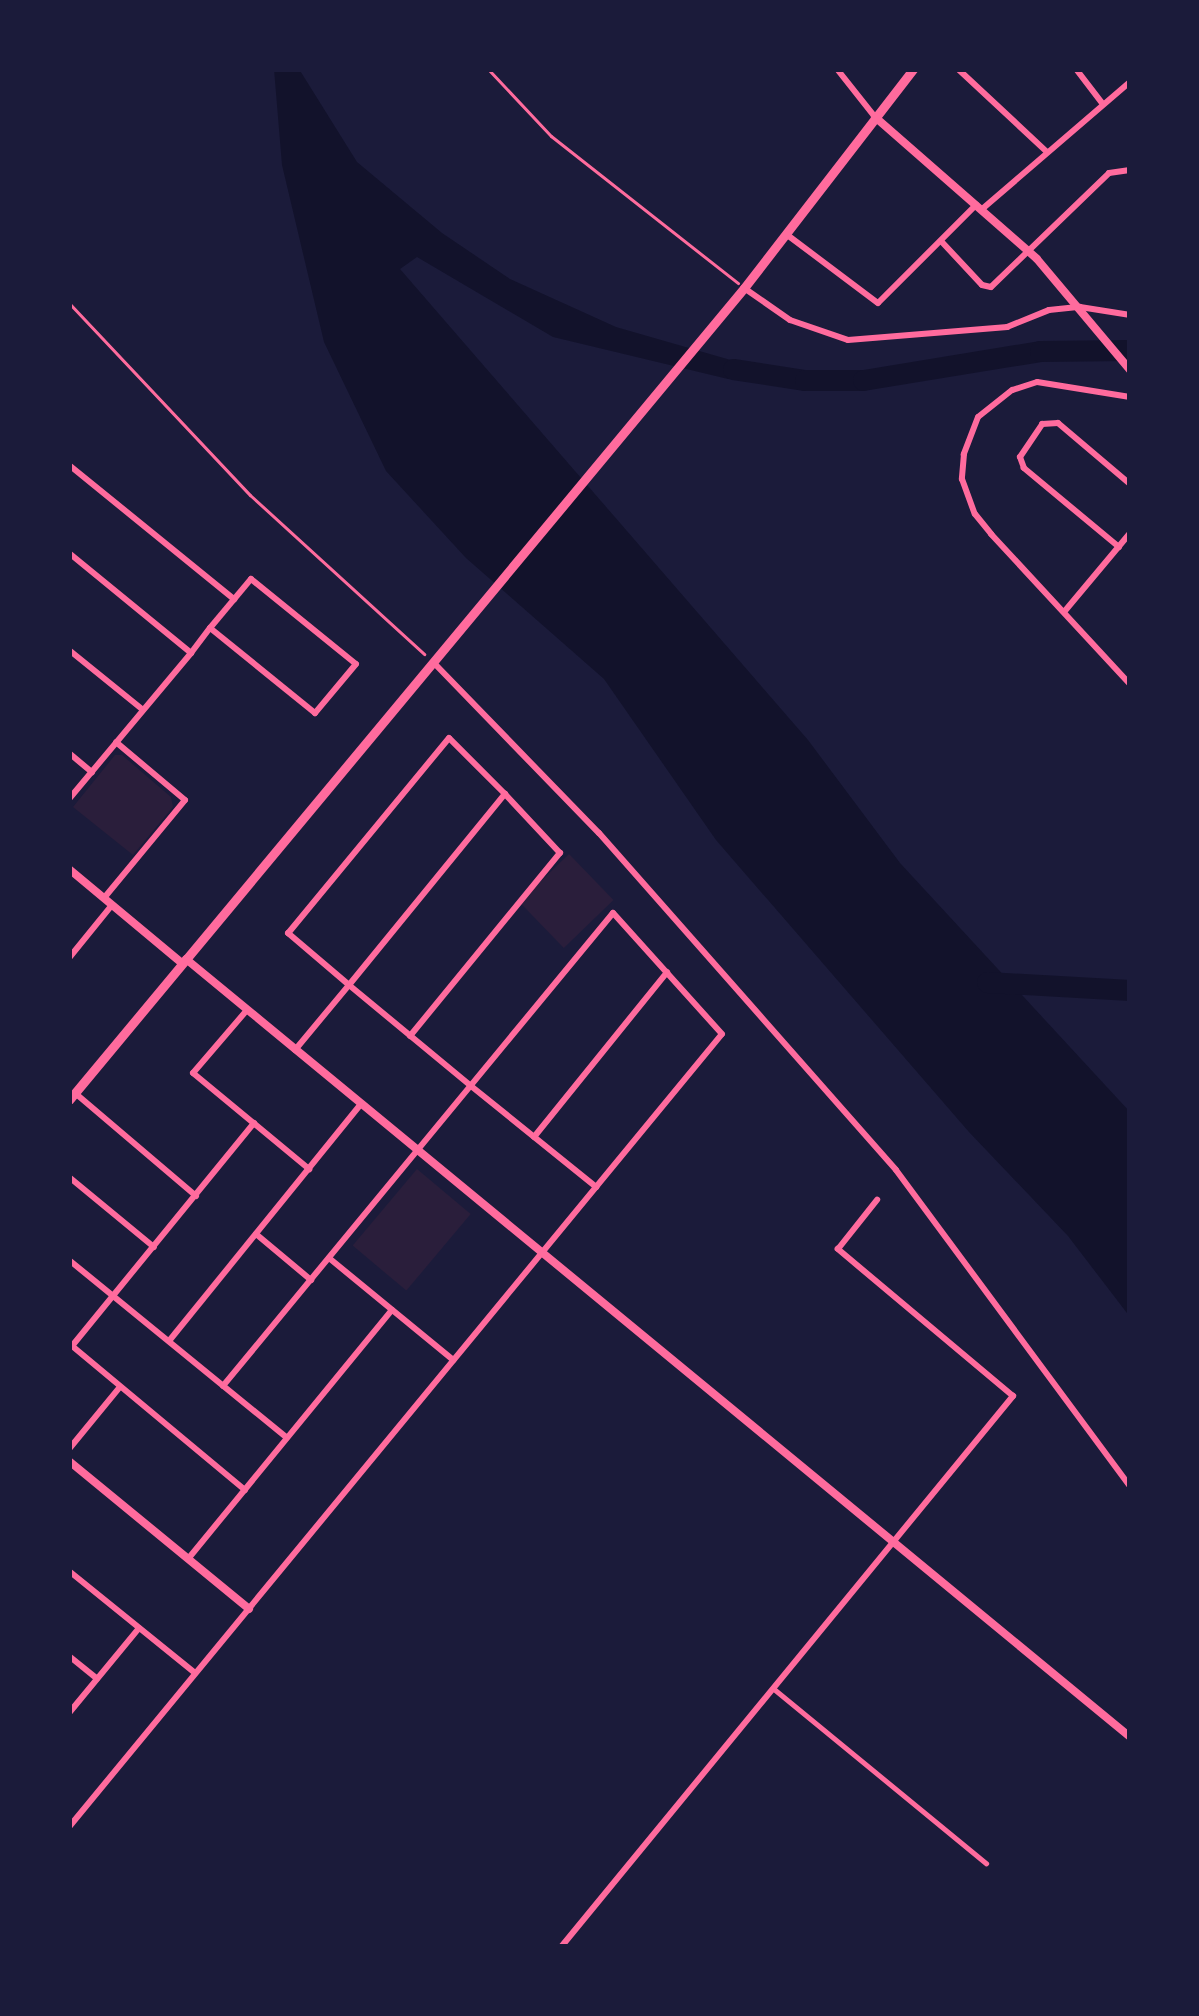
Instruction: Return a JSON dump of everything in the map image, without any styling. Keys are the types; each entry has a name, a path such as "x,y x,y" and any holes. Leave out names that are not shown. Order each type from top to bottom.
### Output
{"main road":[{"path":"71,1096 745,287 913,69"}],"street":[{"path":"837,69 875,117 1037,259 1130,370"},
{"path":"958,69 1046,151"},
{"path":"1076,69 1102,103"},
{"path":"786,234 878,303 941,241 1130,82"},
{"path":"941,241 982,284 992,287 1109,172 1130,170"},
{"path":"745,287 790,320 848,340 1006,327 1049,310 1080,307 1130,316"},
{"path":"1130,397 1037,382 992,403 970,432 962,478 975,514 1130,684"},
{"path":"1119,547 1024,468 1020,457 1042,424 1058,423 1130,484"},
{"path":"69,465 234,599"},
{"path":"1064,612 1130,533"},
{"path":"69,553 191,653"},
{"path":"69,800 191,653 210,628 251,579 356,664 315,713 210,628"},
{"path":"69,650 143,710"},
{"path":"434,663 599,833 882,1153 996,1298 1130,1486"},
{"path":"410,1036 560,853 449,738 288,933 410,1036 596,1187"},
{"path":"69,958 185,800 116,742"},
{"path":"69,753 92,772"},
{"path":"295,1050 505,794"},
{"path":"69,869 1130,1737"},
{"path":"69,1827 722,1034 613,913 223,1385"},
{"path":"534,1137 667,972"},
{"path":"247,1010 193,1073 309,1169"},
{"path":"71,1096 196,1196"},
{"path":"169,1341 361,1105"},
{"path":"245,1490 71,1346 254,1123"},
{"path":"69,1177 154,1247"},
{"path":"561,1947 1013,1396 838,1249 877,1200"},
{"path":"256,1234 311,1280"},
{"path":"329,1258 453,1360"},
{"path":"69,1260 287,1438"},
{"path":"188,1559 392,1310"},
{"path":"69,1449 120,1387"},
{"path":"69,1461 249,1609"},
{"path":"69,1571 195,1673"},
{"path":"69,1713 139,1628"},
{"path":"69,1657 97,1679"},
{"path":"773,1688 986,1863"}],"path":[{"path":"488,69 551,136 745,287"},
{"path":"69,302 250,495 434,663"}],"shaded area":[{"path":"274,69 299,69 357,162 442,233 510,279 616,327 755,367 760,376 728,379 553,337 417,257 400,269 808,740 900,863 1130,1112 1130,1317 1068,1236 969,1132 716,840 604,679 466,558 386,471 324,342 282,165"},
{"path":"115,755 122,755 171,797 173,807 133,855 73,807"},
{"path":"569,854 613,900 564,948 519,902"},
{"path":"417,1169 471,1214 406,1291 353,1246"}],"waterway":[{"path":"733,369 805,380 863,380 1040,351 1130,350"},
{"path":"987,982 1130,990"}]}
